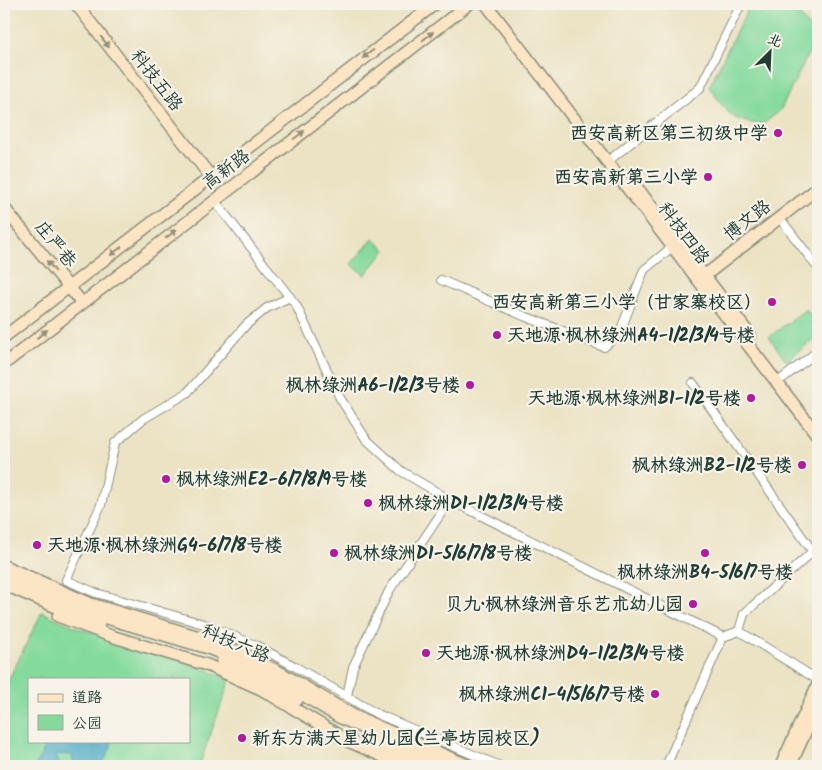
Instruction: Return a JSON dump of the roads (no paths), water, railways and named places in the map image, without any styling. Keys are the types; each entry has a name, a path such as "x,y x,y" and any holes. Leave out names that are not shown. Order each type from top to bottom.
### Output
{"main road":[{"name":"科技五路","path":"76,4 211,177"},
{"name":"高新路","path":"4,337 435,4"},
{"name":"高新路","path":"4,364 469,4"},
{"name":"科技四路","path":"486,4 611,159 672,247 701,278 818,423"},
{"name":"科技四路","path":"494,4 818,436"},
{"name":"博文路","path":"701,278 818,188"},
{"name":"庄严巷","path":"4,208 82,304"},
{"path":"4,566 91,604 209,640 237,651 354,716 469,766"},
{"name":"科技六路","path":"4,576 103,617 208,648 251,666 339,717 446,766"},
{"name":"科技六路","path":"4,584 63,610 107,626 210,658 272,686 356,734 427,766"},
{"path":"4,593 110,636 207,664 261,689 348,740 406,766"},
{"path":"781,766 818,684"},
{"path":"790,766 818,703"}],"street":[{"path":"611,159 700,88 741,4"},
{"path":"214,200 296,305 340,398 366,439 401,471 450,500 723,637"},
{"path":"779,218 818,268"},
{"path":"442,280 524,316 604,347 620,332 644,270 672,247"},
{"path":"290,297 267,308 246,325 187,393 143,419 115,442 101,505 66,580 96,593 207,625 257,646 377,714 500,766"},
{"path":"783,378 818,351"},
{"path":"693,383 818,559"},
{"path":"347,696 353,667 390,591 450,500"},
{"path":"739,631 744,614 812,552"},
{"path":"666,766 723,637 739,631"},
{"path":"739,631 818,680"}],"water":[{"path":"48,742 111,742 111,747 102,766 74,766 72,755 57,754 59,766 35,766"}],"place":[{"name":"西安高新区第三初级中学","path":"778,133"},
{"name":"西安高新第三小学","path":"708,177"},
{"name":"西安高新第三小学（甘家寨校区）","path":"772,302"},
{"name":"天地源·枫林绿洲A4-1/2/3/4号楼","path":"497,335"},
{"name":"枫林绿洲A6-1/2/3号楼","path":"470,385"},
{"name":"天地源·枫林绿洲B1-1/2号楼","path":"751,398"},
{"name":"枫林绿洲B2-1/2号楼","path":"802,465"},
{"name":"枫林绿洲E2-6/7/8/9号楼","path":"166,479"},
{"name":"枫林绿洲D1-1/2/3/4号楼","path":"368,503"},
{"name":"天地源·枫林绿洲G4-6/7/8号楼","path":"37,545"},
{"name":"枫林绿洲D1-5/6/7/8号楼","path":"334,553"},
{"name":"枫林绿洲B4-5/6/7号楼","path":"705,553"},
{"name":"贝九·枫林绿洲音乐艺术幼儿园","path":"693,604"},
{"name":"天地源·枫林绿洲D4-1/2/3/4号楼","path":"426,653"},
{"name":"枫林绿洲C1-4/5/6/7号楼","path":"655,694"},
{"name":"新东方满天星幼儿园(兰亭坊园校区)","path":"242,738"}]}
